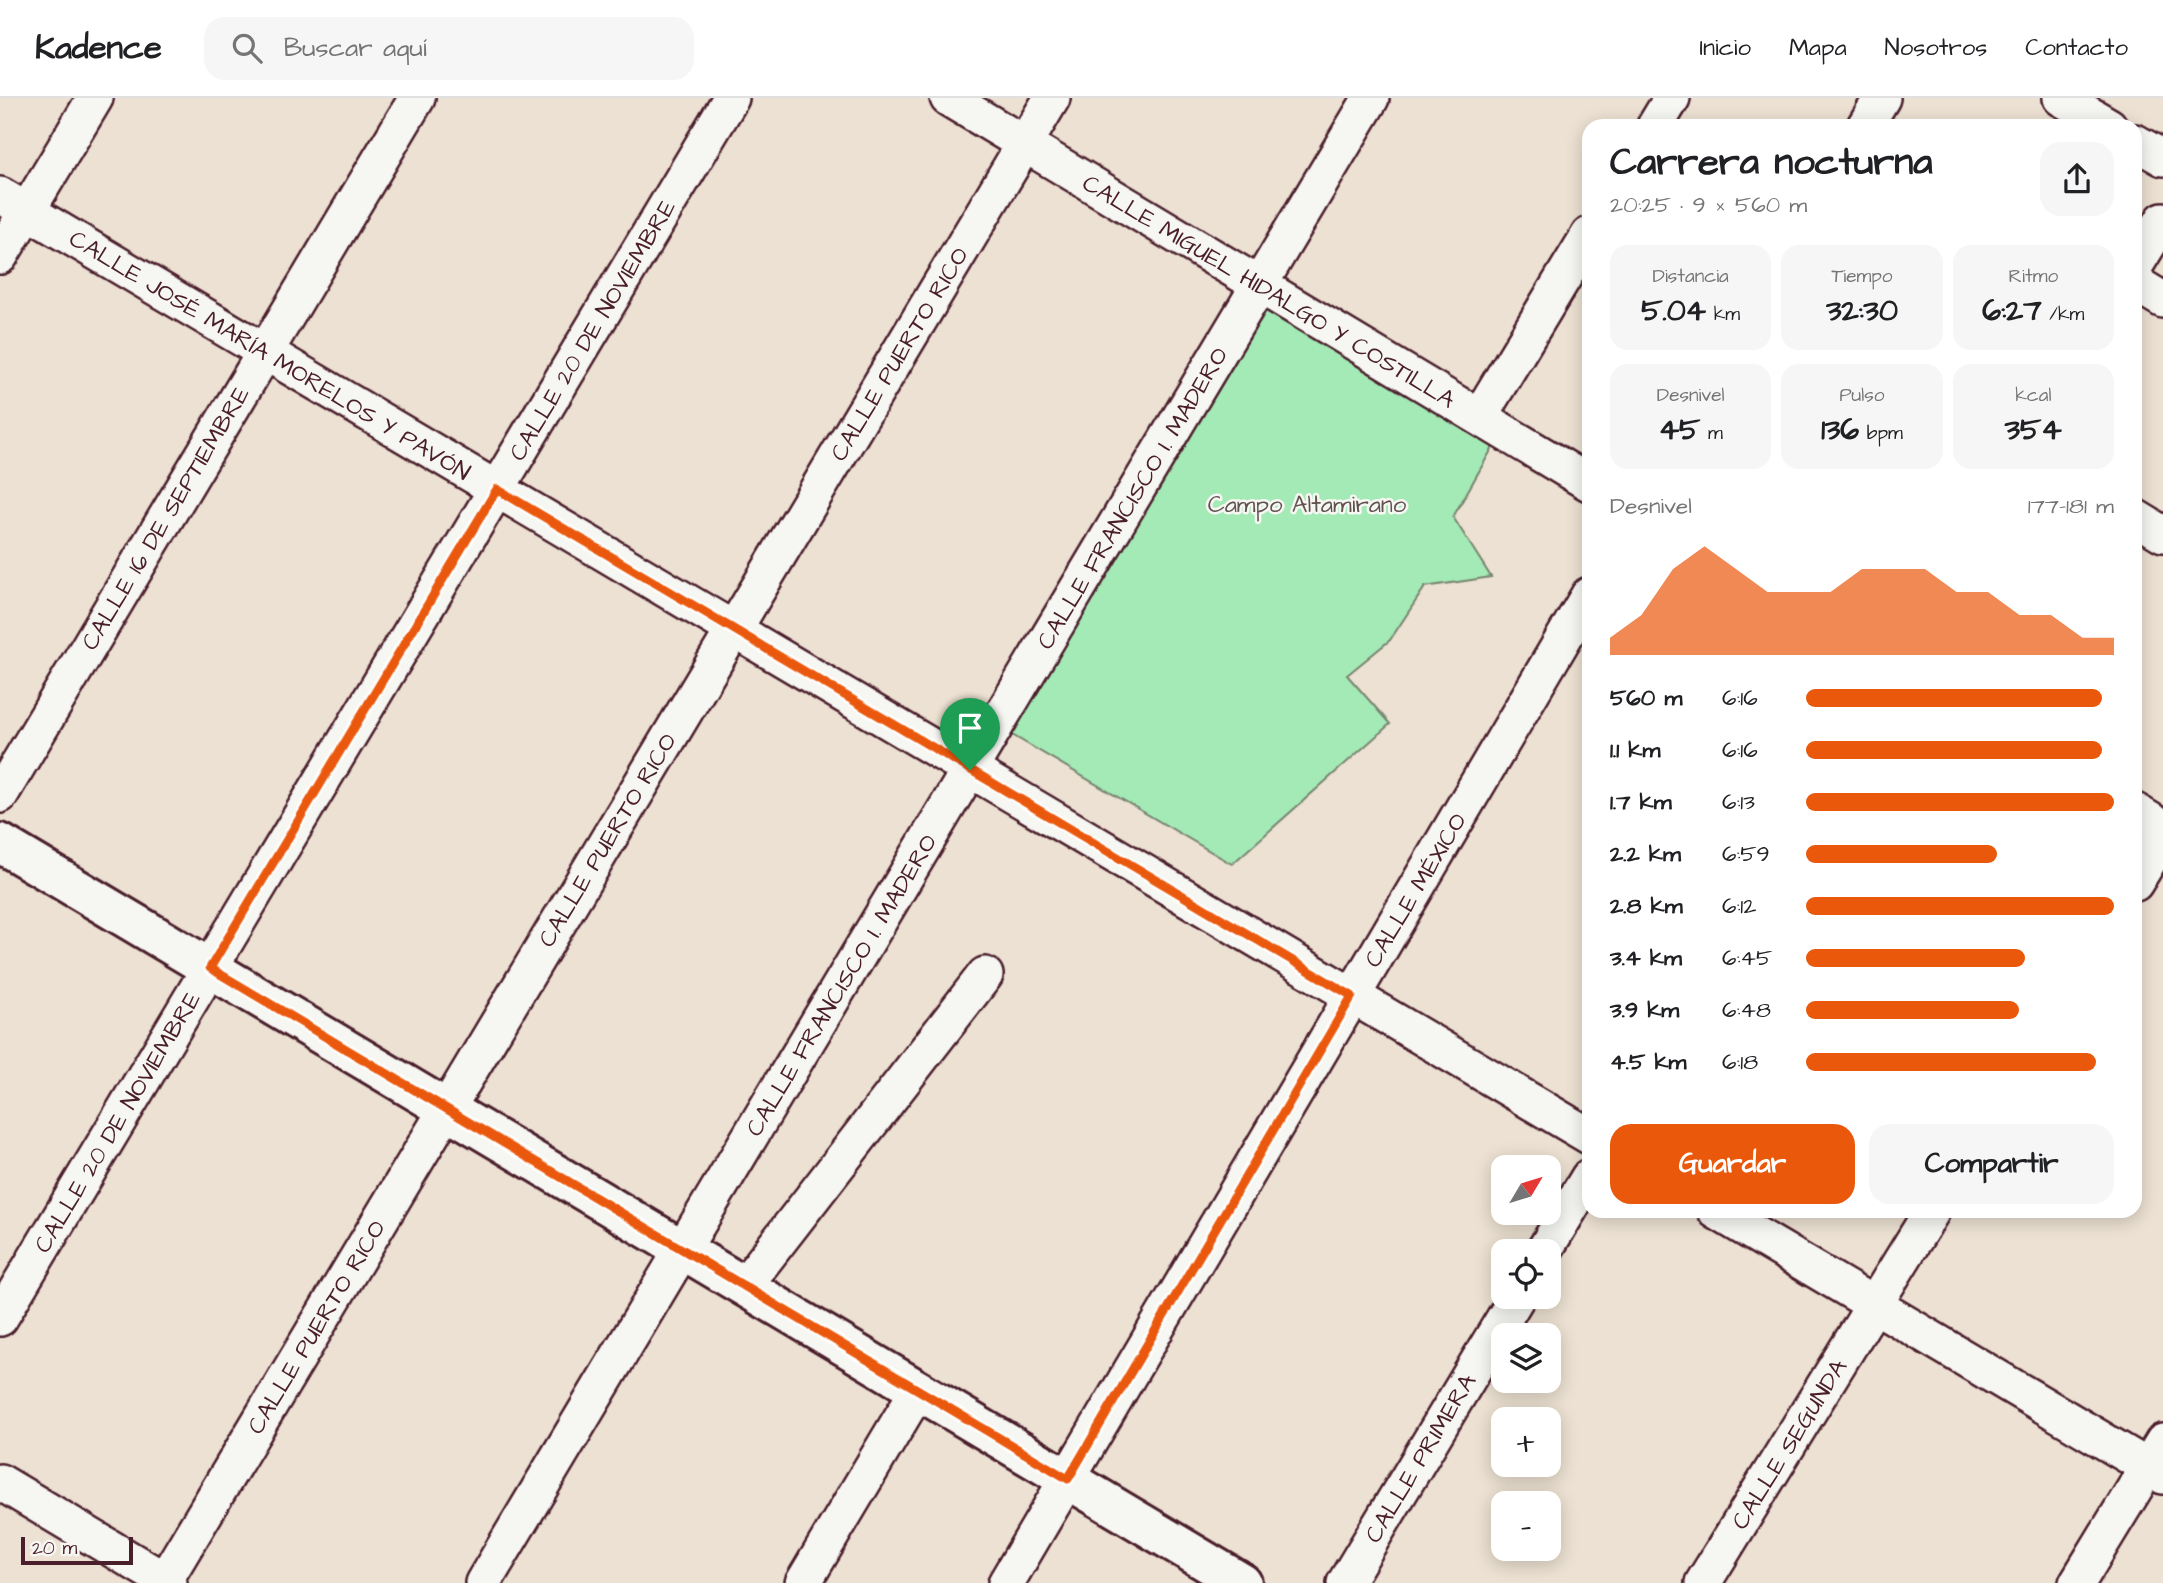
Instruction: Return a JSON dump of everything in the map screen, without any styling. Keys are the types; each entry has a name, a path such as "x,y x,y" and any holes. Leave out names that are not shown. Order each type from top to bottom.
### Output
{"street":[{"path":"0,256 14,203 95,98"},
{"name":"CALLE 16 DE SEPTIEMBRE","path":"0,794 417,98"},
{"name":"CALLE 20 DE NOVIEMBRE","path":"0,1318 731,98"},
{"name":"CALLE MIGUEL HIDALGO Y COSTILLA","path":"948,98 1582,479"},
{"name":"CALLE PUERTO RICO","path":"165,1582 1052,98"},
{"name":"CALLE FRANCISCO I. MADERO","path":"483,1583 1371,98"},
{"path":"1659,119 1672,98"},
{"path":"1869,119 1882,98"},
{"path":"2061,98 2097,119"},
{"path":"2142,146 2163,158"},
{"name":"CALLE JOSÉ MARÍA MORELOS Y PAVÓN","path":"14,203 1582,1132"},
{"path":"2142,254 2163,220"},
{"path":"1479,417 1582,247"},
{"path":"2142,287 2163,300"},
{"path":"2142,521 2163,534"},
{"name":"CALLE MÉXICO","path":"1006,1583 1582,606"},
{"path":"2142,815 2163,828"},
{"path":"2142,872 2163,837"},
{"path":"0,843 1242,1583"},
{"path":"744,1286 985,975"},
{"path":"1551,1239 1582,1189"},
{"path":"1729,1218 1875,1304 2158,1461 2077,1583"},
{"name":"CALLE SEGUNDA","path":"1703,1583 1928,1218"},
{"name":"CALLE PRIMERA","path":"1345,1583 1510,1309"},
{"path":"803,1583 918,1390"},
{"path":"0,1482 165,1582"}],"green space":[{"name":"Campo Altamirano","path":"1260,296 1498,438 1453,517 1491,577 1425,587 1390,640 1347,675 1390,724 1232,864 1007,732"}],"route":[{"path":"497,489 970,770 1352,996 1068,1479 210,968 497,489"}]}
